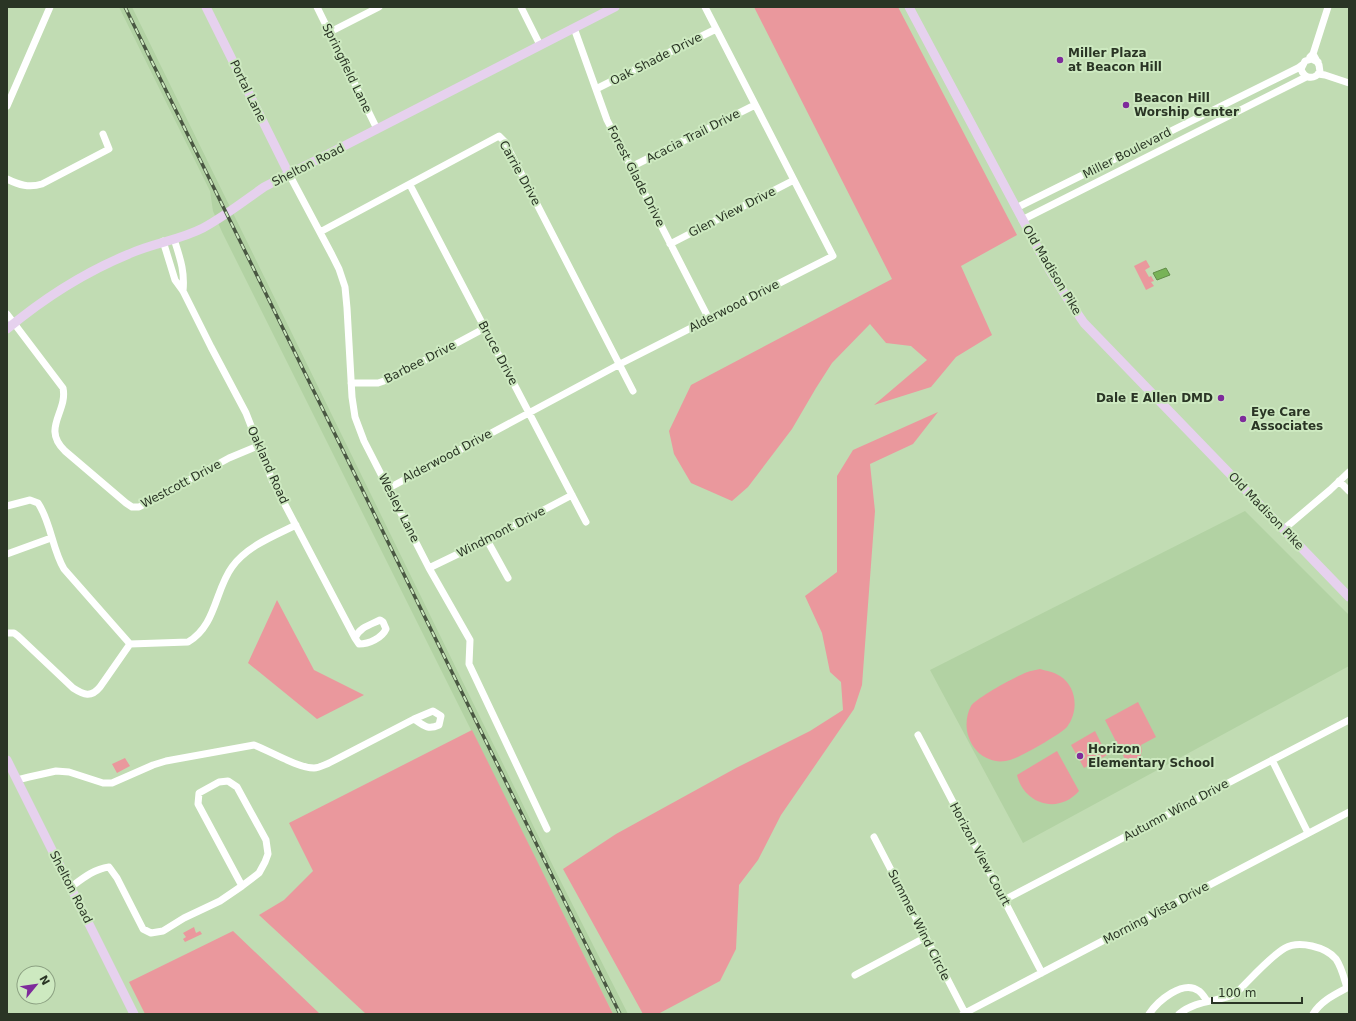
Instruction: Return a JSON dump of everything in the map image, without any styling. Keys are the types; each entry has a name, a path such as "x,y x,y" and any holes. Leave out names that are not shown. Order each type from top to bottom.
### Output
{"street":[{"path":"7,106 50,7"},
{"name":"Portal Lane","path":"206,7 289,174"},
{"name":"Springfield Lane","path":"317,7 377,129"},
{"path":"330,32 379,7"},
{"path":"521,7 540,45"},
{"name":"Shelton Road","path":"10,326 43,302 90,273 129,254 163,241 191,234 227,214 264,187 615,7"},
{"name":"Alderwood Drive","path":"389,488 620,364 833,256 705,7"},
{"name":"Old Madison Pike","path":"908,7 991,159 1049,270 1068,301 1084,323 1349,597"},
{"path":"1320,70 1313,54 1328,7"},
{"name":"Forest Glade Drive","path":"574,28 607,120 709,319"},
{"name":"Oak Shade Drive","path":"596,89 716,29"},
{"name":"Miller Boulevard","path":"1016,208 1298,68 1313,54"},
{"path":"1320,70 1313,78 1306,77 1302,72 1304,63 1312,59 1320,70 1349,83"},
{"name":"Miller Boulevard","path":"1022,220 1306,77"},
{"name":"Acacia Trail Drive","path":"631,167 755,105"},
{"path":"7,178 27,186 42,184 109,149 103,134"},
{"name":"Carrie Drive","path":"320,232 499,136 505,142 633,391"},
{"path":"1147,143 1152,154"},
{"name":"Wesley Lane","path":"289,174 339,269 345,287 352,397 355,417 364,441 429,568 470,640 469,664 547,830"},
{"path":"1081,176 1085,188"},
{"name":"Glen View Drive","path":"670,244 794,180"},
{"name":"Bruce Drive","path":"410,185 586,522"},
{"name":"Oakland Road","path":"174,239 184,276 184,291"},
{"name":"Oakland Road","path":"163,241 175,280 184,291 246,412 272,480 355,638"},
{"name":"Westcott Drive","path":"7,314 10,326 63,388 63,400 54,430 57,441 65,451 132,507 139,507 229,458 258,446"},
{"name":"Barbee Drive","path":"351,383 378,382 390,379 485,328"},
{"path":"1284,529 1348,474"},
{"path":"1339,481 1349,491"},
{"name":"Windmont Drive","path":"429,568 488,540 572,495"},
{"path":"7,506 30,500 38,503 46,520 59,560 69,576 130,644"},
{"path":"130,644 188,642 196,637 210,620 224,581 233,565 247,551 296,525"},
{"path":"7,554 51,538"},
{"path":"488,540 508,578"},
{"path":"7,633 14,633 18,636 73,688 79,692 89,694 96,692 130,644"},
{"path":"17,780 56,772 69,772 103,783 112,783 153,765 166,761 254,745 305,767 316,768 329,763 414,719"},
{"name":"Autumn Wind Drive","path":"1004,900 1349,720"},
{"name":"Horizon View Court","path":"918,735 1042,973"},
{"name":"Shelton Road","path":"7,760 134,1014"},
{"path":"1272,760 1308,833"},
{"path":"71,887 83,878 100,869 109,867 117,878 143,929 151,933 163,931 184,918 220,901 242,886 259,873 268,854 266,840 237,787 228,781 219,782 199,793 198,804 242,886"},
{"name":"Morning Vista Drive","path":"964,1013 1349,812"},
{"name":"Summer Wind Circle","path":"874,837 964,1013"},
{"path":"855,975 926,937"},
{"path":"1180,1014 1194,1005 1235,994 1276,954 1286,947 1304,944 1322,949 1335,958 1342,969 1347,988 1328,998 1313,1014"},
{"path":"1149,1014 1161,1000 1172,992 1181,989 1192,988 1200,991 1207,1001"}],"shaded area":[{"path":"119,7 132,7 554,868 628,1014 613,1014 222,232 213,211 210,191"},
{"path":"754,7 898,7 1017,235 961,266 992,335 956,357 931,387 874,405 927,360 911,346 886,343 870,324 832,363 792,429 748,487 732,501 691,483 674,454 669,431 691,385 892,279"},
{"path":"1146,260 1150,267 1145,270 1149,277 1151,276 1154,281 1151,282 1154,286 1146,290 1134,266"},
{"path":"1166,268 1170,275 1157,280 1153,273"},
{"path":"938,412 913,444 870,464 875,511 862,685 854,709 781,815 758,860 739,885 736,949 720,981 658,1014 643,1014 563,869 616,834 736,768 810,731 843,710 841,682 830,672 822,633 805,596 837,572 837,476 853,450"},
{"name":"Horizon Elementary School","path":"1245,511 1349,615 1349,666 1023,843 930,670"},
{"path":"277,600 314,670 364,695 317,719 248,663"},
{"path":"1040,669 1060,676 1070,686 1073,693 1075,707 1071,721 1067,727 1040,745 1010,760 997,761 982,756 974,748 967,730 968,713 971,706 981,697 1009,681 1026,673"},
{"path":"1138,702 1156,737 1141,745 1142,751 1140,758 1128,765 1105,720"},
{"path":"472,730 613,1014 366,1014 259,915 284,900 313,871 289,823"},
{"path":"1095,731 1107,755 1084,768 1071,745"},
{"path":"1057,751 1079,791 1071,798 1061,803 1043,803 1034,799 1027,793 1021,785 1017,775"},
{"path":"125,758 130,766 117,773 112,764"},
{"path":"194,927 196,933 200,931 202,934 185,942 183,939 186,937 183,933"},
{"path":"233,931 320,1014 145,1014 129,982"}],"railway":[{"path":"125,7 620,1014"}],"place":[{"name":"Miller Plaza at Beacon Hill","path":"1060,60"},
{"name":"Beacon Hill Worship Center","path":"1126,105"},
{"name":"Dale E Allen DMD","path":"1221,398"},
{"name":"Eye Care Associates","path":"1243,419"},
{"name":"Horizon Elementary School","path":"1080,756"}]}
